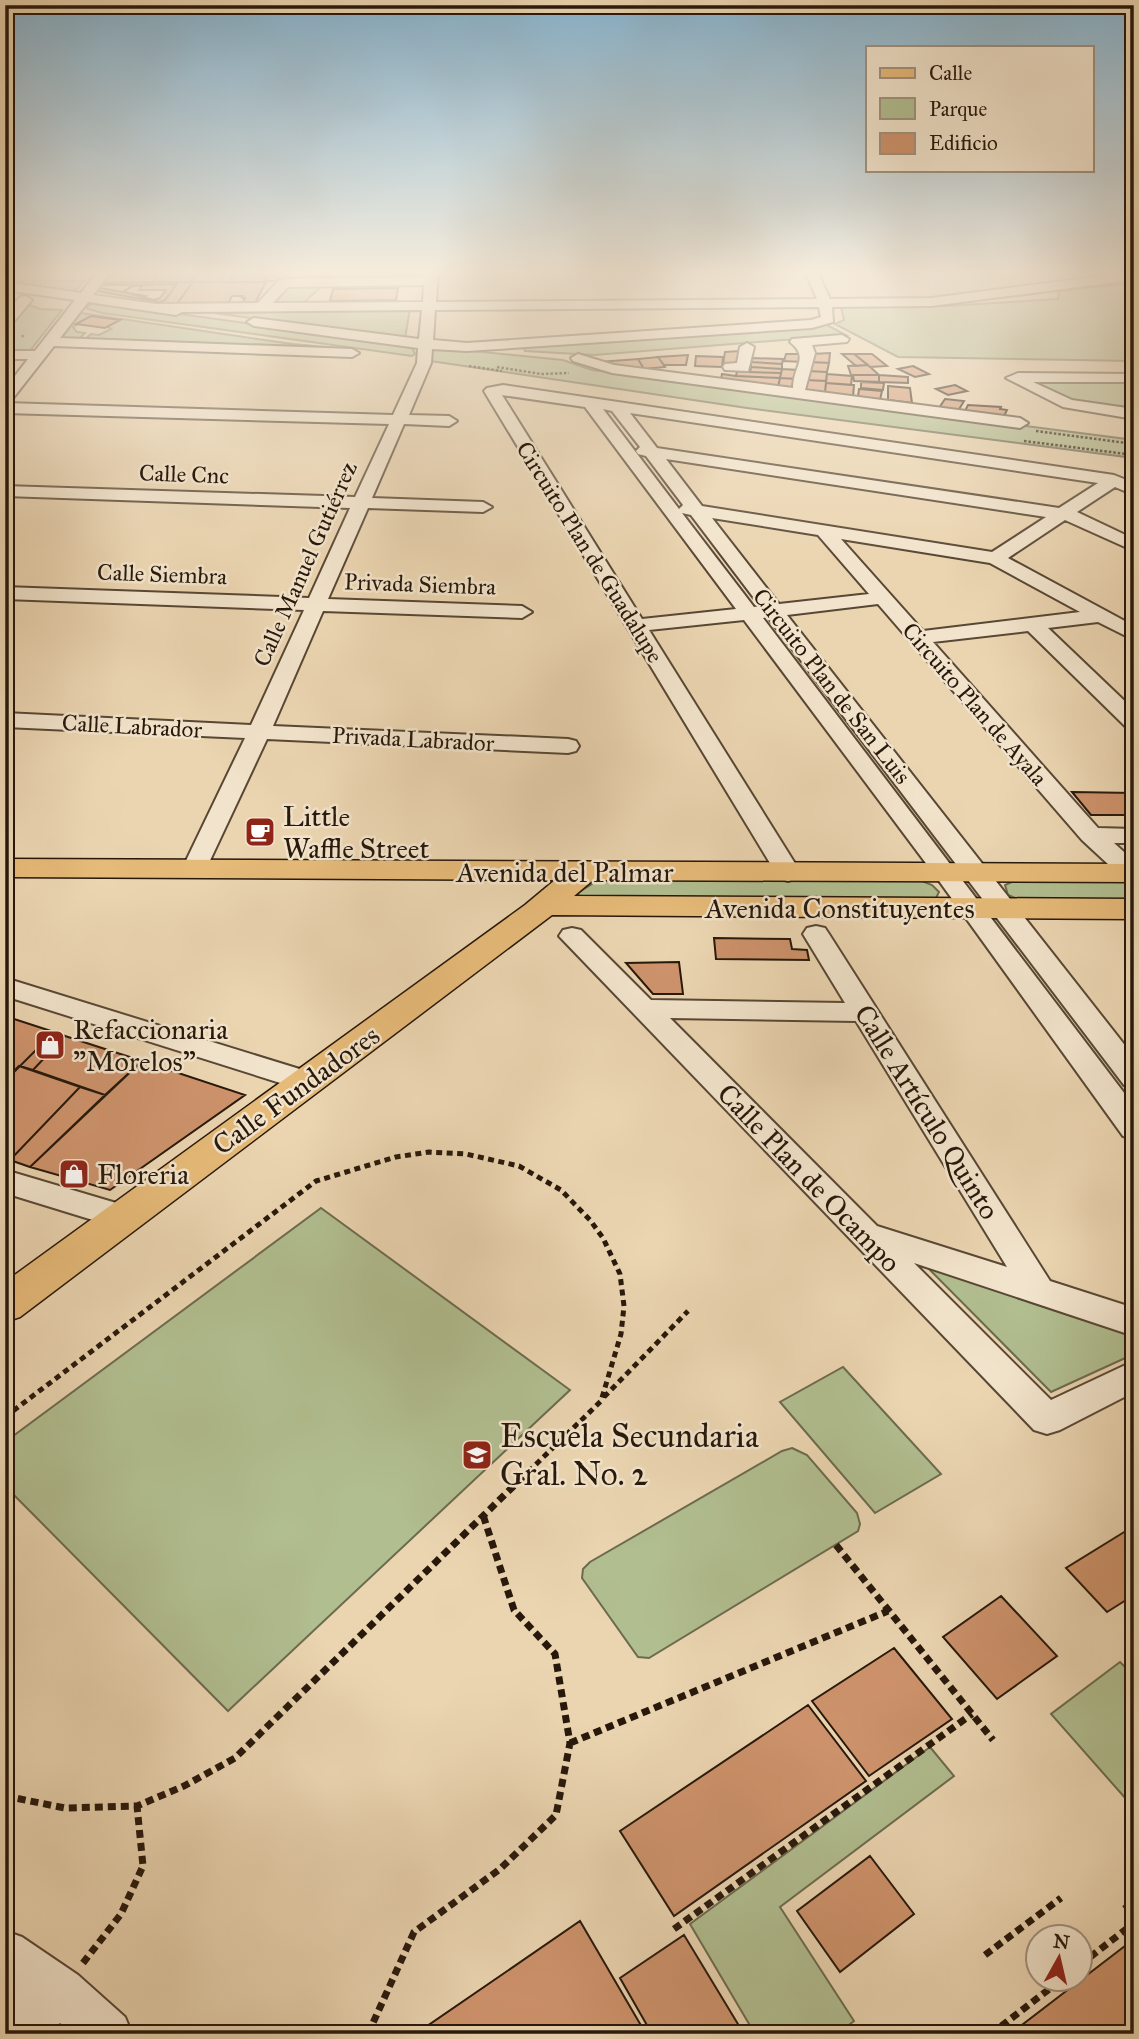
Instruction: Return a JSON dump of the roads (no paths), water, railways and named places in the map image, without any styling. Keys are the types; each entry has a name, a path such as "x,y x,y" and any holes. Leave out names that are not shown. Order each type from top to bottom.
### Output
{"main road":[{"name":"Avenida del Palmar","path":"5,868 788,873"},
{"name":"Calle Fundadores","path":"5,1305 309,1082 545,905 585,871"},
{"name":"Avenida Constituyentes","path":"788,873 1133,873"},
{"name":"Avenida Constituyentes","path":"545,905 1134,909"}],"street":[{"path":"5,398 31,366"},
{"name":"Calle Manuel Gutiérrez","path":"194,869 259,732 399,420 417,366"},
{"path":"601,366 1020,423"},
{"path":"730,367 743,366"},
{"path":"800,387 805,366"},
{"path":"1134,378 1013,378 1068,404 1134,414"},
{"name":"Circuito Plan de Guadalupe","path":"788,873 492,393 503,390 1114,480 1134,490"},
{"name":"Circuito Plan de San Luis","path":"590,403 749,614 961,873 1005,908 1134,1079"},
{"name":"Circuito Plan de San Luis","path":"617,407 774,611 961,873 972,908 1134,1128"},
{"path":"5,408 449,421"},
{"path":"627,453 1078,518 1134,546"},
{"path":"995,558 1114,480"},
{"name":"Calle Cnc","path":"5,491 483,507"},
{"path":"667,506 995,558 1134,634"},
{"path":"1057,517 1134,560"},
{"name":"Circuito Plan de Ayala","path":"824,531 1091,835 1133,873"},
{"path":"850,561 851,555 862,546 897,542"},
{"name":"Calle Siembra","path":"5,593 316,604"},
{"path":"636,626 883,598"},
{"name":"Privada Siembra","path":"316,604 522,612"},
{"path":"918,638 1100,616"},
{"path":"1033,625 1134,722"},
{"name":"Calle Labrador","path":"5,720 259,732"},
{"name":"Privada Labrador","path":"259,732 568,746"},
{"path":"1091,835 1134,836"},
{"name":"Calle Artículo Quinto","path":"816,934 1038,1290"},
{"name":"Calle Plan de Ocampo","path":"572,936 1047,1419 1134,1375"},
{"path":"5,987 309,1082"},
{"path":"644,1009 865,1012"},
{"path":"5,1181 122,1217"},
{"path":"865,1234 1134,1322"},
{"path":"5,1954 61,1992 108,2034"},
{"path":"14,2025 61,1992"}],"place":[{"name":"Little Waffle Street","path":"260,832"},
{"name":"Refaccionaria \"Morelos\"","path":"50,1045"},
{"name":"Floreria","path":"74,1174"},
{"name":"Escuela Secundaria Gral. No. 2","path":"477,1455"}]}
